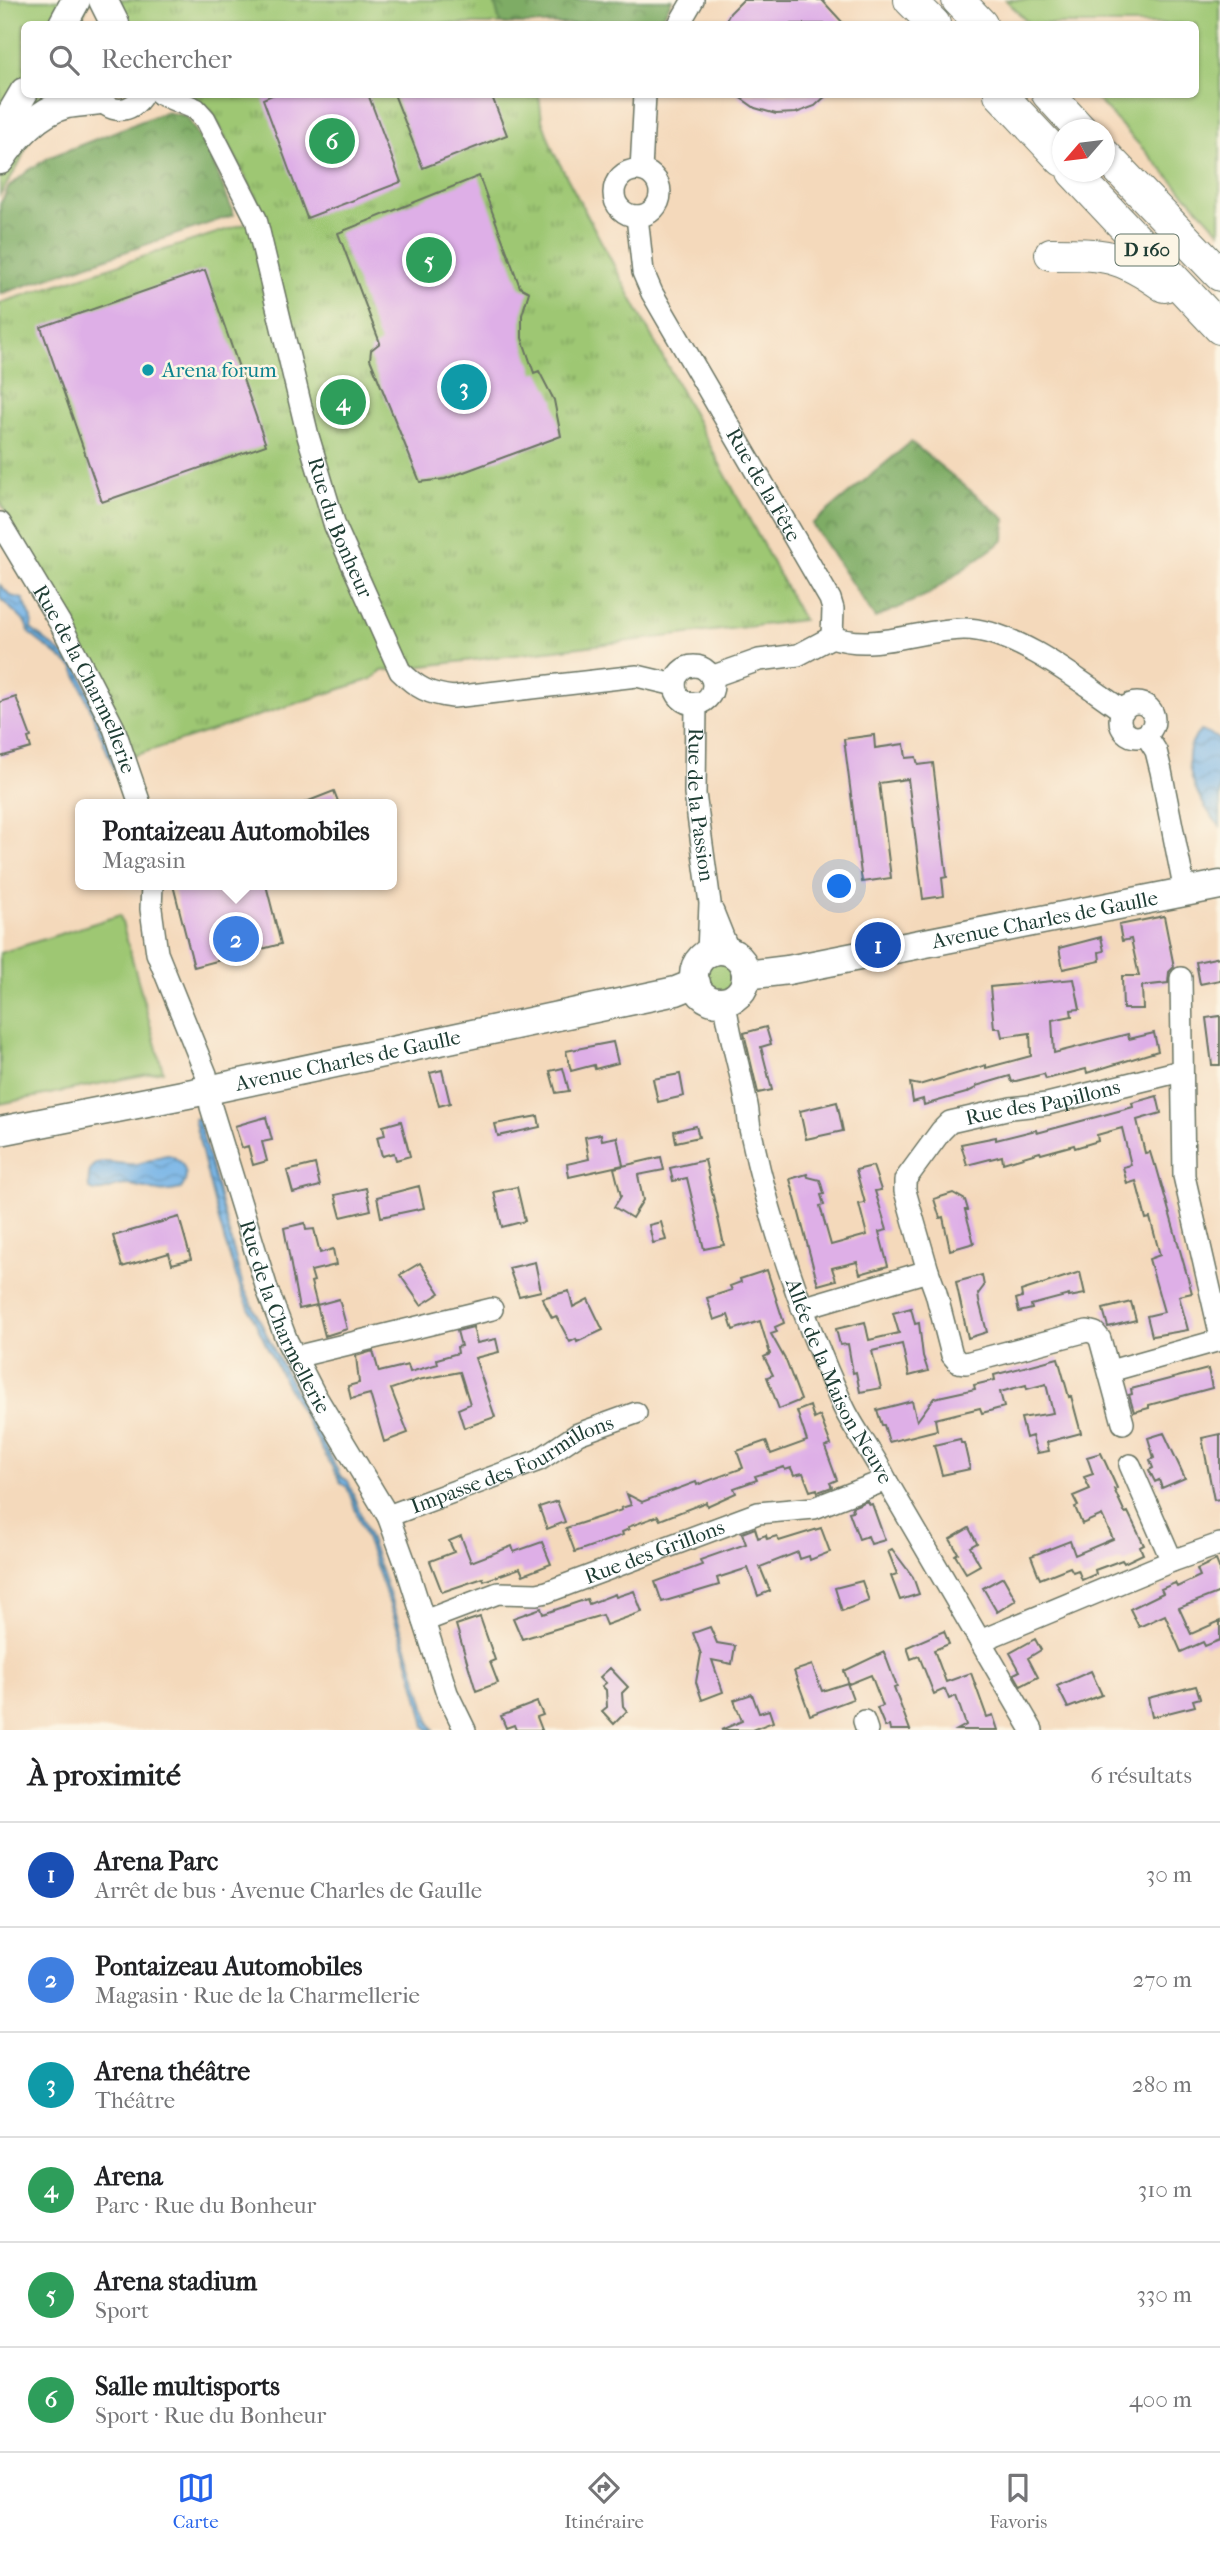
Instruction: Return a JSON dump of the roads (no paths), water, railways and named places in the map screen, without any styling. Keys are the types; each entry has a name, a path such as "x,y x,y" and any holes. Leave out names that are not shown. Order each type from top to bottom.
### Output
{"highway":[{"path":"908,0 921,21"},
{"path":"908,0 931,21"},
{"path":"958,0 978,21"},
{"path":"1004,98 1052,149"},
{"path":"1052,98 1071,119"},
{"name":"D 160","path":"1115,165 1220,275"},
{"name":"D 160","path":"1082,182 1220,328"},
{"path":"1051,254 1094,254 1123,261 1137,268 1164,287 1220,342"}],"main road":[{"path":"65,21 76,0"},
{"path":"103,0 114,21"},
{"path":"0,133 21,97"},
{"path":"0,160 27,128 41,117 66,104 93,98"},
{"name":"Avenue Charles de Gaulle","path":"746,975 799,968 1220,885"},
{"path":"719,953 740,959 746,975 746,982 738,995 725,1001 710,1000 696,983 697,966 719,953"},
{"name":"Avenue Charles de Gaulle","path":"0,1131 676,991 696,983"}],"street":[{"path":"681,21 693,0"},
{"path":"99,98 106,106 121,110 136,104 140,98"},
{"name":"Rue du Bonheur","path":"170,98 196,109 205,119 256,219 308,436 335,526 400,671 415,686 432,695 453,697 637,676 675,685"},
{"path":"641,170 645,98"},
{"path":"633,170 641,170 654,177 660,198 651,211 637,216 623,211 614,198 614,190 620,177 633,170"},
{"name":"Rue de la Fête","path":"637,216 643,272 652,293 830,599 832,637"},
{"name":"Rue de la Charmellerie","path":"0,523 60,623 114,728 138,799"},
{"path":"711,677 759,660 798,655 832,637 862,643 952,630 992,632 1018,642 1123,711 1127,706 1137,703 1151,710 1153,727 1146,735 1156,751 1161,771 1185,892"},
{"path":"689,667 701,667 711,677 711,693 702,702 690,703 680,696 675,685 679,673 689,667"},
{"name":"Rue de la Passion","path":"696,703 695,794 719,953"},
{"name":"Rue de la Charmellerie","path":"152,890 151,909 157,953 206,1074 211,1107 267,1289 295,1357 315,1395 387,1516 407,1568 447,1693 465,1730"},
{"path":"1181,978 1184,1177 1220,1333"},
{"name":"Allée de la Maison Neuve","path":"725,1001 728,1031 747,1102 750,1131 787,1270 802,1308 845,1409 1032,1730"},
{"name":"Rue des Papillons","path":"928,1271 905,1191 905,1180 950,1122 1011,1108 1047,1104 1181,1071"},
{"path":"802,1308 928,1271 952,1354 958,1362 966,1363 1087,1331 1095,1333 1100,1339 1124,1423"},
{"path":"295,1357 492,1309"},
{"path":"1110,1371 1220,1340"},
{"name":"Impasse des Fourmillons","path":"387,1516 539,1460 578,1434 636,1413"},
{"path":"1130,1465 1172,1561"},
{"name":"Rue des Grillons","path":"424,1621 498,1593 547,1592 758,1513 814,1508 886,1480"},
{"path":"980,1641 1172,1561 1220,1544"}],"water":[{"path":"0,585 11,596 23,599 32,619 31,629 78,666 130,799 126,799 74,668 30,634 25,622 0,598"},
{"path":"1201,731 1220,739 1220,826 1198,793 1189,766 1193,741"},
{"path":"198,1118 243,1286 341,1477 348,1481 371,1541 434,1730 425,1726 400,1635 347,1487 341,1483 288,1387 241,1289 215,1205 194,1119"},
{"path":"169,1155 179,1161 186,1174 181,1189 158,1191 121,1185 103,1191 89,1189 91,1168 95,1164 136,1164"}],"place":[{"name":"Salle multisports","path":"332,141"},
{"name":"Arena stadium","path":"429,260"},
{"name":"Arena forum","path":"148,370"},
{"name":"Arena théâtre","path":"464,387"},
{"name":"Arena","path":"343,402"},
{"name":"Pontaizeau Automobiles","path":"236,939"},
{"name":"Arena Parc","path":"878,945"}]}
